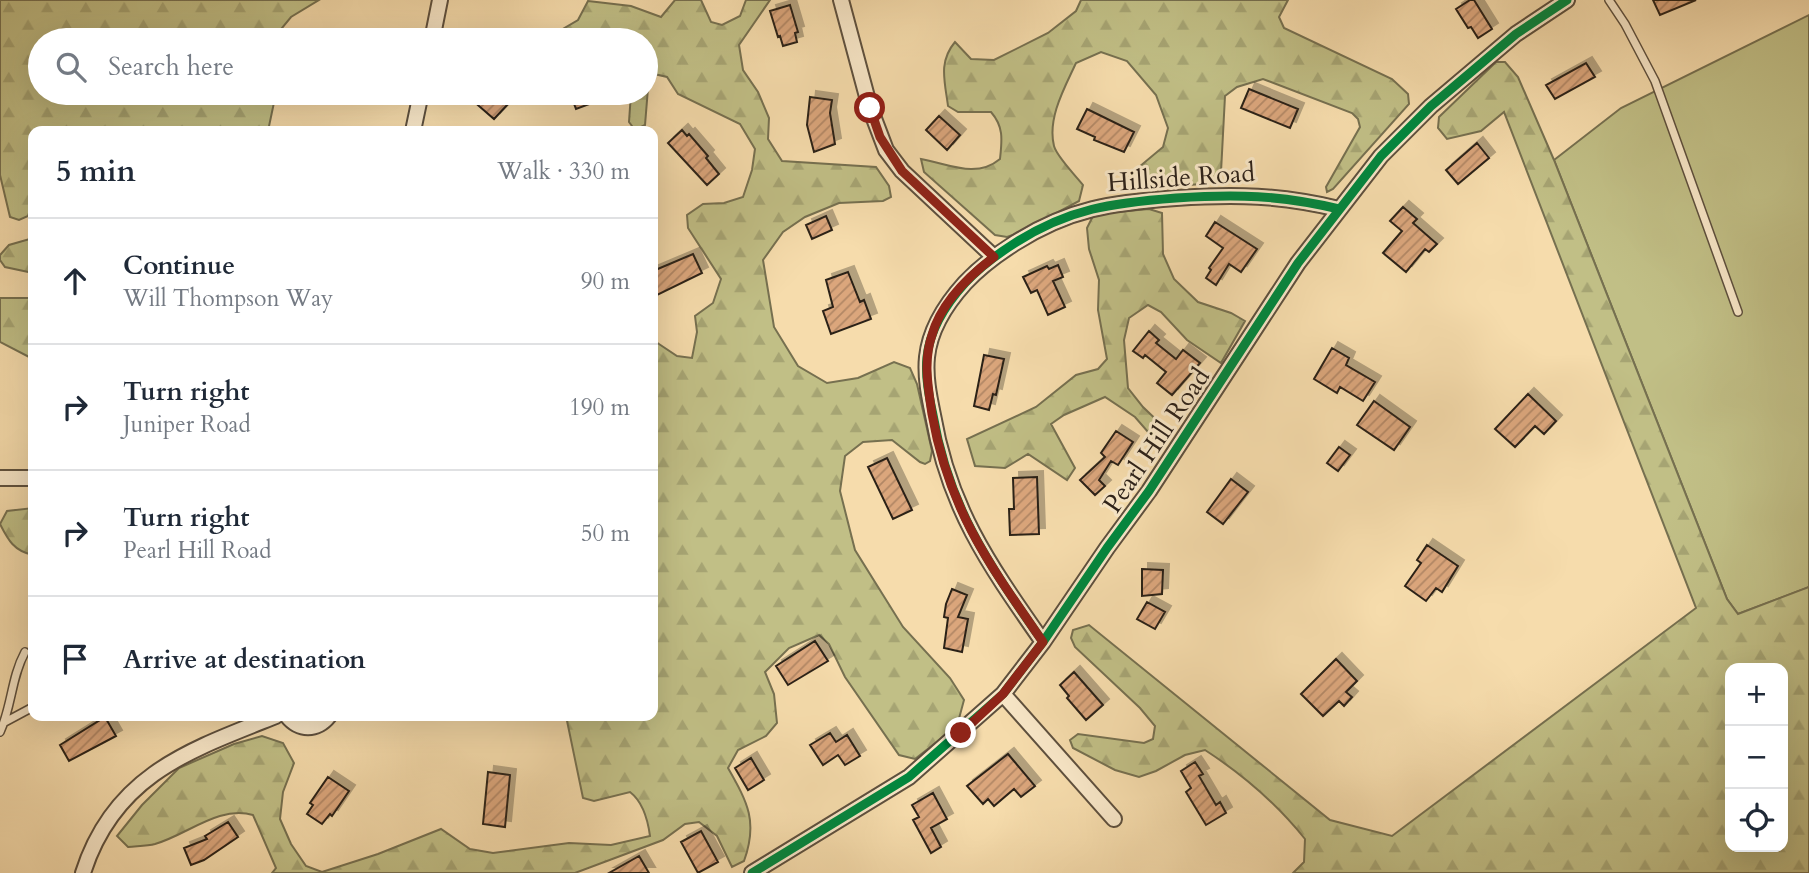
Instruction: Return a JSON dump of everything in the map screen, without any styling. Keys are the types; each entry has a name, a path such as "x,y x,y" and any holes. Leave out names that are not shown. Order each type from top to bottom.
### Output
{"street":[{"path":"434,28 440,0"},
{"path":"841,0 873,116 886,150 902,171 994,257"},
{"name":"Pearl Hill Road","path":"752,873 909,777 1003,694 1043,642 1204,409 1298,262 1381,156 1431,106 1516,34 1567,0"},
{"path":"414,126 418,105"},
{"name":"Hillside Road","path":"1043,642 993,570 965,520 945,471 929,394 927,355 937,322 960,289 994,257 1031,233 1066,216 1126,202 1210,196 1264,195 1339,209"},
{"path":"0,478 28,478"},
{"path":"1003,694 1114,820"},
{"path":"83,873 106,823 125,800 148,779 186,753 264,721"},
{"path":"292,721 307,727 323,721"}],"lane":[{"path":"1609,0 1636,43 1655,81 1738,312"},
{"path":"0,732 5,722 12,684 25,652"},
{"path":"5,722 28,710"}],"green space":[{"path":"0,0 319,0 291,17 282,28 28,28 28,105 273,105 269,126 28,126 28,216 19,220 10,217 0,175"},
{"path":"675,0 701,0 711,22 722,25 740,16 746,0 770,0 739,45 743,70 758,92 769,118 768,139 782,161 876,167 889,186 891,197 883,201 839,203 805,217 783,232 763,260 774,327 798,366 827,383 858,378 894,362 910,368 917,384 932,451 930,461 925,464 920,462 892,440 863,442 845,456 840,491 855,550 903,627 950,678 964,700 957,726 915,759 899,755 845,677 829,644 819,635 789,648 765,672 774,694 777,723 766,736 738,750 728,768 746,803 750,824 744,861 732,867 717,836 699,822 685,824 663,840 575,873 272,873 276,868 253,815 240,813 215,817 155,844 128,847 117,836 142,805 179,768 234,744 262,736 283,743 294,763 283,792 280,819 291,844 306,866 322,872 378,854 441,829 470,849 493,853 569,843 611,845 650,836 642,806 630,792 594,801 583,798 567,721 658,721 658,343 677,356 692,358 697,332 695,316 713,303 721,279 688,228 687,215 703,204 724,203 743,197 752,170 755,149 740,124 678,94 667,77 658,75 658,28 564,28 578,20 588,1 631,6 661,17"},
{"path":"1081,0 1288,0 1279,17 1284,28 1392,79 1408,94 1409,104 1333,189 1327,192 1326,187 1360,127 1358,119 1352,113 1263,79 1237,87 1225,96 1221,172 1213,183 1140,189 1130,182 1133,172 1163,147 1168,128 1156,95 1127,61 1101,52 1076,63 1062,92 1053,125 1052,135 1056,150 1083,185 1079,201 1021,232 1007,237 995,235 924,172 921,159 972,169 991,165 1000,159 1000,128 991,112 958,112 948,106 944,80 946,57 955,42 971,59 994,60 1048,33 1076,11"},
{"path":"1809,15 1809,587 1738,614 1727,599 1554,160 1621,108"},
{"path":"1496,62 1505,62 1518,77 1554,160 1727,599 1738,614 1809,587 1809,873 1293,873 1304,862 1305,839 1258,790 1205,750 1185,755 1139,777 1115,770 1073,748 1070,740 1078,734 1144,743 1153,739 1155,726 1140,708 1075,647 1071,638 1073,630 1089,625 1330,820 1392,836 1696,608 1504,112 1481,131 1447,139 1438,128 1439,117"},
{"path":"630,105 647,105 645,125 632,126 629,122"},
{"path":"1149,209 1162,213 1163,254 1174,279 1198,302 1231,313 1245,321 1221,363 1187,340 1161,312 1148,305 1129,318 1124,340 1128,388 1167,430 1168,440 1155,440 1135,417 1105,397 1064,415 1051,424 1075,468 1067,480 1028,454 1005,468 975,466 967,439 1036,407 1076,375 1098,369 1107,359 1098,310 1099,280 1089,249 1087,228 1094,214"},
{"path":"28,239 28,272 5,267 0,260 0,255 9,245"},
{"path":"0,298 28,298 28,356 0,342"},
{"path":"28,509 28,553 12,544 0,524 7,511"}],"building":[{"path":"1474,0 1492,29 1478,38 1456,9"},
{"path":"1653,0 1696,0 1660,15"},
{"path":"790,5 798,32 795,33 797,42 783,46 770,11"},
{"path":"1586,63 1595,77 1555,99 1546,85"},
{"path":"1249,89 1298,109 1290,128 1241,108"},
{"path":"810,97 832,100 830,113 835,144 814,152 807,125"},
{"path":"478,105 507,105 494,119"},
{"path":"1087,109 1134,132 1124,152 1094,140 1095,137 1077,129"},
{"path":"939,116 960,135 947,150 926,130"},
{"path":"682,130 687,136 689,134 708,156 706,158 719,174 707,185 668,143"},
{"path":"1477,143 1489,158 1458,184 1446,170"},
{"path":"1403,207 1417,219 1413,223 1437,244 1429,252 1425,249 1406,272 1383,253 1402,231 1390,221"},
{"path":"826,216 832,230 812,239 806,225"},
{"path":"1215,222 1257,249 1241,272 1229,264 1216,285 1206,278 1211,270 1209,268 1223,248 1206,236"},
{"path":"693,254 702,273 658,295 658,269"},
{"path":"1058,265 1063,277 1053,281 1065,307 1048,315 1037,290 1031,293 1023,277 1047,266 1049,269"},
{"path":"848,272 860,302 864,300 871,319 831,334 823,311 833,307 826,280"},
{"path":"1149,331 1159,340 1156,343 1176,359 1183,350 1200,363 1172,395 1157,383 1166,372 1145,355 1143,358 1133,351"},
{"path":"1332,348 1349,358 1346,365 1375,382 1363,401 1340,387 1337,393 1314,379"},
{"path":"984,355 1004,359 996,395 993,394 989,410 974,406"},
{"path":"1528,394 1556,421 1544,434 1535,426 1515,447 1495,429"},
{"path":"1374,401 1410,427 1394,450 1357,425"},
{"path":"1116,431 1133,442 1118,465 1111,461 1099,480 1105,486 1095,495 1080,480 1105,457 1101,453"},
{"path":"1339,447 1350,455 1338,471 1327,463"},
{"path":"887,458 912,510 893,519 868,467"},
{"path":"1037,477 1039,534 1010,535 1009,509 1014,509 1013,478"},
{"path":"1231,479 1248,492 1223,524 1207,512"},
{"path":"1427,545 1458,566 1442,592 1436,588 1426,601 1405,586 1421,563 1417,560"},
{"path":"1142,569 1163,570 1162,594 1142,596"},
{"path":"952,589 967,595 958,617 968,619 962,652 944,648 948,618 944,617"},
{"path":"1147,602 1165,612 1155,629 1137,619"},
{"path":"815,641 828,661 788,685 776,666"},
{"path":"1336,659 1357,681 1346,692 1352,697 1344,706 1339,701 1323,716 1301,694"},
{"path":"1074,672 1103,705 1086,720 1067,698 1069,696 1060,685"},
{"path":"99,721 107,721 116,736 69,761 60,745"},
{"path":"830,733 836,742 847,735 860,756 845,765 838,755 823,765 810,745"},
{"path":"1008,754 1035,786 1021,797 1014,789 994,806 988,799 983,804 967,786"},
{"path":"751,758 764,780 748,790 735,768"},
{"path":"1195,762 1203,774 1199,776 1216,805 1220,802 1226,813 1206,825 1186,792 1191,788 1181,771"},
{"path":"488,772 510,775 505,827 483,824"},
{"path":"328,777 349,791 332,816 330,814 322,824 307,814 313,805 310,803"},
{"path":"933,793 947,819 931,828 941,847 931,853 913,820 919,817 912,805"},
{"path":"228,822 238,837 204,860 191,865 184,848 207,839 205,836"},
{"path":"701,831 718,862 698,873 681,842"},
{"path":"639,856 649,873 609,873"}],"cycle path":[{"path":"752,873 909,777 1003,694 1043,642 1149,491 1298,263 1381,156 1431,106 1516,34 1567,0"},
{"path":"1043,642 974,535 949,479 940,449 929,393 927,364 935,326 945,308 971,277 1008,248 1054,222 1092,209 1153,200 1238,196 1277,198 1339,209"}],"route":[{"path":"870,108 886,150 902,171 994,257 960,289 944,309 932,332 926,368 929,394 945,471 953,495 977,544 1043,642 1003,694 961,733"}]}
